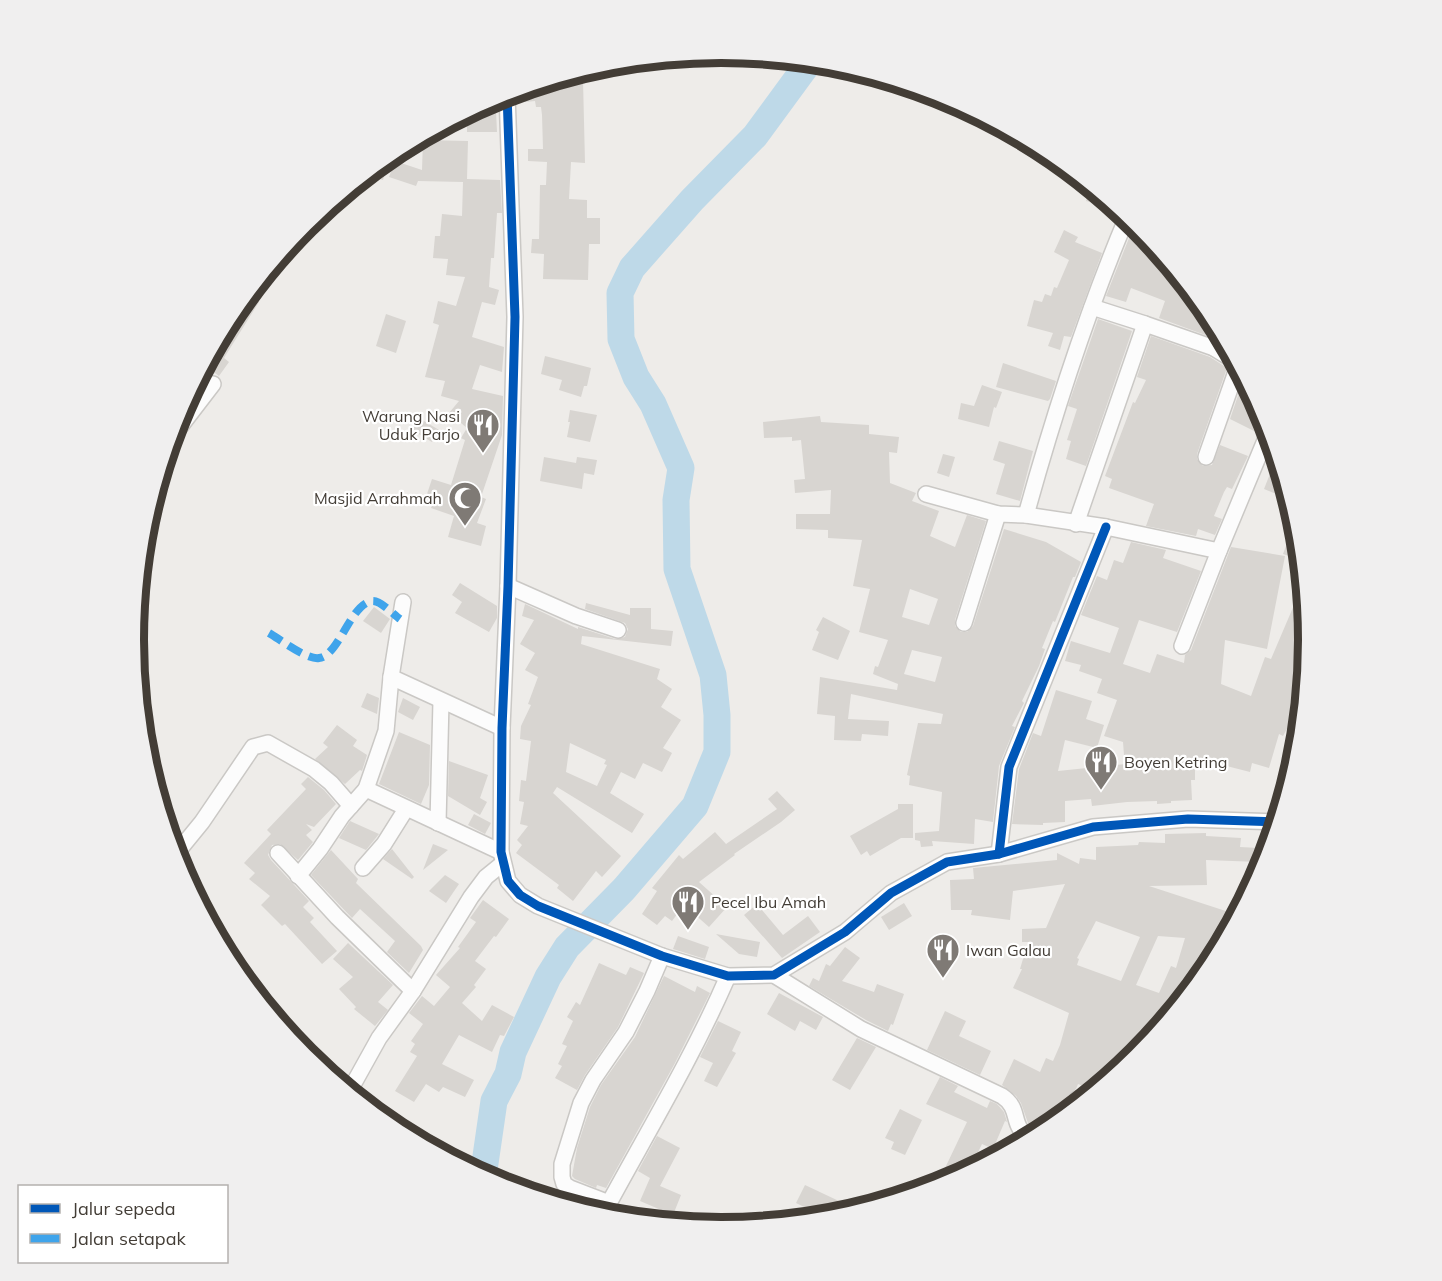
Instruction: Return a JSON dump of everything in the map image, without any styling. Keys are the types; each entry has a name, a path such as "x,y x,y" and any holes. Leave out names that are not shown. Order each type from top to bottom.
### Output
{"street":[{"path":"507,104 515,317 502,728 502,858 508,881 520,896 538,906 662,956 728,976 774,975 845,932 891,893 947,862 999,854 1093,827 1188,819 1269,822"},
{"path":"1026,515 1055,412 1123,227"},
{"path":"1092,307 1214,348 1221,353"},
{"path":"1076,524 1145,324"},
{"path":"1214,348 1216,344"},
{"path":"1206,457 1234,376"},
{"path":"189,415 213,384"},
{"path":"1182,646 1218,551 1264,443"},
{"path":"926,494 998,513 1106,527 1218,551"},
{"path":"964,623 998,513"},
{"path":"999,854 1009,767 1106,527"},
{"path":"508,586 576,616 618,630"},
{"path":"298,876 366,789 386,731 391,677 403,602"},
{"path":"391,677 502,728"},
{"path":"438,823 441,700"},
{"path":"182,847 202,822 253,747 261,744 268,743 314,769 331,783 351,806"},
{"path":"366,789 438,823 502,858"},
{"path":"363,868 384,844 406,808"},
{"path":"278,853 412,991"},
{"path":"353,1085 379,1038 412,991 471,897 502,858"},
{"path":"596,1204 564,1184 562,1164 581,1102 593,1080 626,1032 662,956"},
{"path":"774,975 861,1029 1002,1096 1012,1105 1022,1133"},
{"path":"608,1207 665,1103 728,976"}],"building":[{"path":"583,80 585,163 571,162 569,199 587,200 587,218 600,218 600,244 589,244 588,280 543,279 544,254 531,253 532,239 539,239 540,185 546,185 547,162 528,161 528,149 543,149 542,115 541,107 536,107 535,101 525,102 525,98"},
{"path":"496,111 497,132 467,132 467,123"},
{"path":"432,140 468,141 467,179 500,180 502,213 497,213 494,258 491,258 489,287 499,290 495,305 482,302 472,337 504,347 502,372 480,365 472,389 503,396 502,435 481,497 486,499 477,523 486,526 481,546 448,537 454,516 431,508 433,503 425,500 432,479 451,485 465,440 461,438 467,428 449,413 459,401 441,396 445,381 425,377 439,325 433,323 438,301 456,306 465,277 446,275 448,259 433,258 435,236 440,236 442,214 462,216 463,182 418,181 416,186 389,177 394,164 397,162 422,170 423,146"},
{"path":"386,170 383,180 375,178"},
{"path":"1088,194 1100,205 1086,201"},
{"path":"1064,230 1078,237 1075,242 1102,253 1071,337 1064,336 1060,350 1048,346 1053,333 1027,326 1034,300 1042,302 1045,294 1051,296 1069,260 1054,252"},
{"path":"1131,234 1179,289 1209,333 1208,336 1159,318 1165,301 1131,288 1126,302 1106,296"},
{"path":"256,299 259,302 224,358 229,362 219,376 215,373 207,377"},
{"path":"386,314 406,321 396,353 376,346"},
{"path":"1098,319 1132,331 1086,466 1066,459 1071,441 1067,440 1077,409 1068,406"},
{"path":"1151,336 1210,357 1227,368 1197,459 1203,466 1212,465 1220,445 1248,456 1232,489 1227,487 1224,492 1214,516 1222,519 1215,535 1198,529 1196,536 1146,526 1154,504 1109,488 1112,479 1105,476 1133,402 1135,403 1146,380 1137,377"},
{"path":"545,356 591,368 587,386 584,386 581,397 559,390 562,380 541,374"},
{"path":"1003,363 1056,381 1050,399 1048,401 996,387"},
{"path":"982,385 1002,392 996,408 994,407 989,427 958,419 961,403 974,406"},
{"path":"1240,388 1259,431 1258,433 1230,419"},
{"path":"570,410 597,415 590,442 567,437"},
{"path":"820,416 821,422 869,425 869,434 899,437 897,453 889,452 890,483 916,493 912,501 939,511 930,536 955,547 967,515 986,521 955,620 955,626 961,632 967,632 973,626 1004,529 1046,542 1081,562 1055,622 1053,621 1042,648 1045,649 1039,666 1012,726 1015,727 999,766 993,822 975,819 974,844 932,841 933,846 921,847 920,841 915,840 915,833 939,831 942,792 909,785 910,776 907,775 918,723 941,724 943,714 851,694 848,719 889,721 888,736 862,734 861,741 834,740 835,716 817,714 820,677 897,690 898,684 873,674 888,640 859,632 870,589 853,586 862,540 828,538 828,530 796,529 796,514 830,514 831,490 795,493 794,480 805,479 801,440 792,441 792,437 764,438 763,422","holes":["910,589 938,599 929,625 902,617","912,650 942,657 935,682 904,674"]},
{"path":"419,418 439,430 432,442 412,430"},
{"path":"999,441 1033,451 1020,501 996,494 1005,464 993,460"},
{"path":"943,454 955,457 949,477 937,473"},
{"path":"544,457 576,463 577,457 597,460 594,475 584,473 582,489 540,481"},
{"path":"1272,468 1280,495 1264,489"},
{"path":"1289,538 1293,557 1283,554"},
{"path":"1131,542 1166,550 1163,558 1201,571 1177,632 1139,620 1123,664 1150,673 1157,654 1184,663 1185,655 1191,650 1231,547 1285,556 1267,649 1225,640 1221,684 1251,696 1265,657 1271,659 1297,599 1298,640 1294,716 1283,736 1279,734 1269,768 1252,763 1250,772 1211,762 1195,761 1195,780 1191,780 1192,800 1157,804 1157,801 1127,802 1092,806 1091,799 1065,801 1065,822 1043,823 1043,825 1012,824 1019,769 1033,733 1041,736 1056,690 1092,701 1086,719 1104,725 1097,748 1065,740 1058,771 1145,762 1124,755 1123,742 1104,736 1117,700 1097,693 1102,679 1079,671 1081,665 1065,661 1071,641 1110,653 1119,628 1081,615 1097,576 1107,580 1114,560 1123,563"},
{"path":"460,583 497,606 497,618 489,632 455,613 462,602 452,595"},
{"path":"586,603 630,615 630,608 651,608 651,629 673,631 671,646 582,636 581,644 660,669 657,679 672,689 661,707 681,720 663,748 672,753 662,772 643,763 635,779 621,772 610,793 644,814 632,833 557,787 553,793 621,856 602,877 596,871 573,901 557,888 559,885 516,853 522,845 517,840 528,826 520,824 524,802 519,801 521,780 526,781 531,741 520,739 521,726 531,705 528,704 538,677 525,670 535,653 520,644 534,620 522,616 525,604 578,629 578,627 615,639 625,637 628,629 625,623 585,609","holes":["570,743 606,760 604,764 607,765 597,786 566,772"]},
{"path":"374,607 390,619 381,633 363,621"},
{"path":"823,617 850,631 838,660 812,650 819,632 816,630"},
{"path":"367,693 379,698 377,714 361,707"},
{"path":"403,698 420,707 413,720 398,712"},
{"path":"337,725 357,740 353,746 367,755 362,771 360,770 345,784 315,759 328,747 323,743"},
{"path":"399,732 430,745 429,785 421,804 379,784"},
{"path":"449,761 488,775 480,798 487,802 480,815 448,796"},
{"path":"308,777 336,804 314,827 306,824 312,830 306,835 313,842 298,860 280,844 272,845 268,855 309,901 303,907 314,918 310,922 337,951 322,964 285,924 282,926 261,905 270,896 249,879 255,873 244,863 271,834 267,830 306,789 301,784"},
{"path":"777,791 795,810 699,882 727,907 709,927 684,905 672,921 665,916 657,925 642,914 657,891 652,888 679,855 683,859 715,832 726,844 777,809 768,799"},
{"path":"898,804 913,804 913,838 901,838 870,856 867,851 861,855 850,836 898,809"},
{"path":"474,814 491,823 485,834 468,825"},
{"path":"350,821 379,834 366,850 339,838"},
{"path":"1206,833 1206,836 1241,838 1240,847 1259,848 1259,850 1255,862 1206,860 1207,885 1149,886 1230,912 1201,961 1155,1021 1102,1075 1087,1088 1078,1084 1068,1096 1069,1102 1033,1127 1028,1123 1016,1096 1002,1085 1014,1059 1040,1072 1046,1058 1053,1061 1069,1013 1013,988 1022,969 1020,969 1028,942 1022,942 1022,929 1046,928 1065,884 1013,891 1010,920 971,915 972,910 951,910 950,880 974,879 973,868 1057,860 1057,853 1079,864 1080,858 1096,860 1096,847 1138,845 1139,842 1165,843 1165,834","holes":["1096,921 1140,937 1121,981 1077,965 1079,959 1077,958","1158,936 1185,938 1176,968 1171,966 1159,993 1136,985"]},
{"path":"433,844 448,850 423,870"},
{"path":"392,849 414,877 412,879 383,859"},
{"path":"331,850 358,879 356,883 421,946 423,950 409,973 387,952 395,941 360,909 352,918 311,875"},
{"path":"445,875 459,884 446,903 429,891"},
{"path":"483,900 509,919 475,961 486,969 474,985 476,987 462,1003 482,1021 492,1005 514,1017 504,1036 500,1035 492,1052 459,1035 442,1064 474,1080 465,1097 443,1087 439,1092 426,1084 414,1102 395,1091 417,1056 410,1052 415,1044 411,1041 423,1024 409,1013 422,996 434,1006 450,987 436,975 460,948 458,947 476,922 470,918"},
{"path":"904,903 912,916 889,930 881,917"},
{"path":"757,904 783,935 808,916 820,932 782,958 744,915"},
{"path":"716,934 760,942 757,957 739,954"},
{"path":"678,936 709,947 705,959 673,949"},
{"path":"348,943 393,985 378,1002 388,1010 375,1026 354,1009 356,1007 339,989 353,977 333,959"},
{"path":"845,947 860,958 842,981 874,992 877,984 904,994 893,1025 891,1024 888,1031 809,986 813,978 819,981 826,964 830,966"},
{"path":"599,963 626,975 630,967 644,973 618,1027 577,1090 555,1078 562,1066 558,1064 567,1046 562,1044 573,1021 567,1017 576,1002 580,1005"},
{"path":"664,976 695,992 697,986 710,993 675,1063 606,1188 597,1185 596,1188 572,1176 577,1148 590,1107 601,1085 635,1037"},
{"path":"779,993 823,1017 816,1030 800,1021 795,1031 767,1014"},
{"path":"945,1011 966,1021 959,1036 991,1051 980,1075 927,1050"},
{"path":"718,1021 741,1032 732,1051 736,1053 717,1087 704,1081 713,1063 700,1057"},
{"path":"857,1038 876,1047 850,1090 832,1080"},
{"path":"940,1077 958,1086 954,1092 987,1108 990,1101 997,1104 1004,1112 1007,1122 1005,1121 993,1149 982,1144 975,1158 942,1174 967,1122 926,1104"},
{"path":"900,1109 922,1120 905,1155 891,1149 894,1142 885,1138"},
{"path":"657,1136 680,1148 660,1186 681,1195 673,1215 640,1201 650,1178 638,1171"},
{"path":"805,1185 846,1204 812,1211 796,1203"}],"waterway":[{"path":"484,1167 494,1101 508,1074 513,1052 548,977 567,947 624,889 695,806 717,752 717,715 713,675 677,569 676,500 681,468 653,404 636,377 621,339 620,293 632,268 692,200 755,136 804,69"}],"marked path":[{"path":"269,633 301,653 319,658 333,648 358,610 365,604 376,602 400,619"}],"cycle path":[{"path":"507,104 515,317 502,728 501,852 508,881 520,895 538,906 662,956 728,976 774,975 845,932 891,893 947,862 999,854 1093,827 1188,819 1269,822"},
{"path":"999,854 1009,767 1106,527"}],"place":[{"name":"Warung Nasi Uduk Parjo","path":"483,454"},
{"name":"Masjid Arrahmah","path":"465,527"},
{"name":"Boyen Ketring","path":"1101,791"},
{"name":"Pecel Ibu Amah","path":"688,931"},
{"name":"Iwan Galau","path":"943,979"}]}
